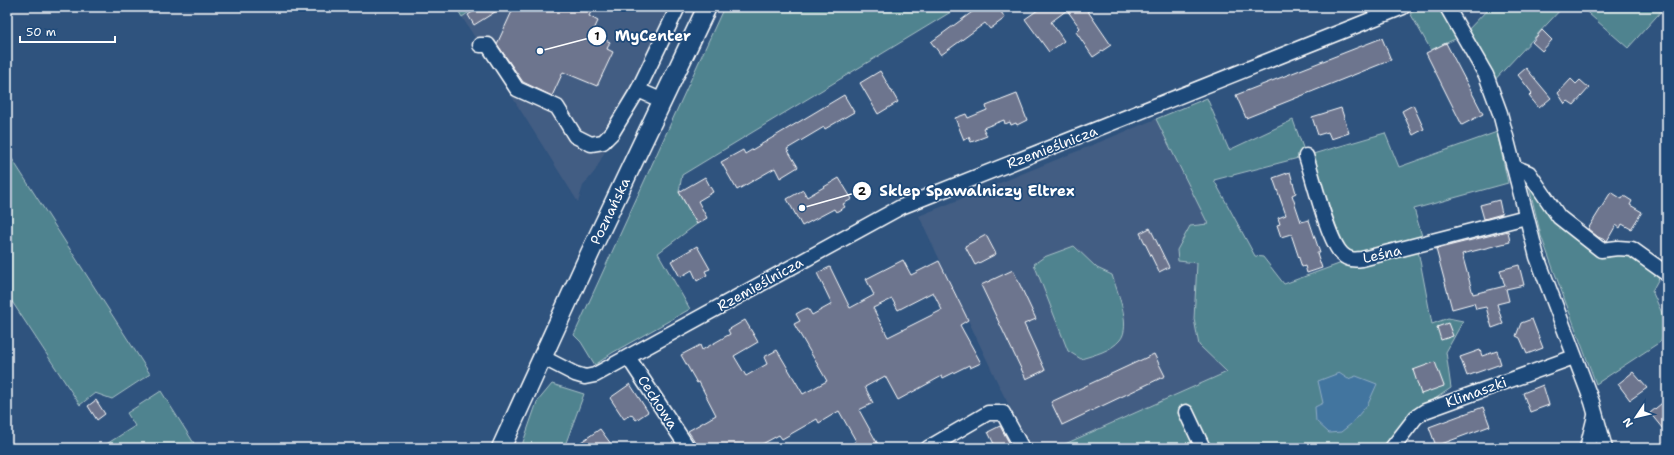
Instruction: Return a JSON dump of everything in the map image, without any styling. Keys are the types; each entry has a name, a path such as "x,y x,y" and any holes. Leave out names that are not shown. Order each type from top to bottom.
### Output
{"main road":[{"name":"Poznańska","path":"501,448 514,416 595,242 707,7"}],"street":[{"path":"480,45 488,45 516,89 557,107 575,136 591,144 603,142 612,133 638,90 678,7"},
{"name":"Rzemieślnicza","path":"542,357 575,374 585,377 595,375 901,206 1403,7"},
{"path":"1447,7 1486,75 1500,113 1537,257 1592,402 1605,448"},
{"path":"638,90 663,101"},
{"name":"Leśna","path":"1306,156 1334,243 1343,255 1351,260 1362,259 1526,217"},
{"path":"1514,168 1529,173 1559,217 1601,250 1618,248 1632,249 1667,274"},
{"name":"Klimaszki","path":"1392,448 1416,417 1425,411 1574,356"},
{"name":"Cechowa","path":"628,357 688,448"},
{"path":"928,448 988,413 996,412 1003,413 1022,448"},
{"path":"1186,412 1203,448"},
{"path":"1587,448 1595,415"}],"shaded area":[{"path":"477,7 678,7 595,171 583,186 578,202 462,17"},
{"path":"1156,119 1209,225 1177,250 1178,261 1197,262 1194,319 1227,372 1056,448 1032,448 1003,394 919,216"},
{"path":"1339,373 1348,379 1356,376 1377,384 1368,404 1351,424 1341,432 1329,433 1316,421 1315,407 1323,403 1318,381"}],"green space":[{"path":"456,7 477,7 462,17"},
{"path":"724,7 959,7 682,175 679,192 697,224 658,253 690,309 612,353 595,365 581,342 574,335"},
{"path":"1427,7 1442,7 1464,34 1490,7 1563,7 1490,85 1464,35 1431,50 1410,13"},
{"path":"1581,7 1665,7 1628,48"},
{"path":"1207,98 1229,150 1293,120 1306,156 1385,133 1399,167 1497,132 1508,183 1414,209 1424,243 1417,245 1432,324 1448,318 1463,321 1446,352 1451,388 1426,405 1401,426 1382,448 1056,448 1227,372 1199,345 1194,319 1197,263 1178,261 1177,250 1190,226 1208,224 1156,119","holes":["1306,156 1343,255 1350,260 1284,284 1263,257 1255,256 1214,180"]},
{"path":"7,151 150,374 112,399 95,393 80,405 7,294"},
{"path":"1526,174 1585,239 1618,248 1663,271 1652,291 1667,324 1667,328 1660,342 1596,384 1541,236"},
{"path":"1074,246 1097,268 1112,275 1120,299 1125,326 1120,340 1112,347 1081,359 1068,351 1034,264 1044,257"},
{"path":"552,384 584,394 564,448 521,448 537,402"},
{"path":"161,391 197,448 107,448 105,445 135,426 127,413"}],"building":[{"path":"480,7 503,7 474,25 468,15"},
{"path":"514,7 593,7 589,16 598,21 592,34 610,42 607,49 613,52 597,86 563,72 552,96 523,82 497,44"},
{"path":"979,7 998,7 1005,18 990,29 985,23 941,55 931,42"},
{"path":"1042,7 1085,7 1111,45 1093,57 1076,32 1080,28 1067,10 1051,22 1064,41 1049,52 1025,19"},
{"path":"1542,30 1552,40 1542,51 1532,42"},
{"path":"1382,38 1391,60 1246,118 1236,95"},
{"path":"1446,43 1483,114 1462,125 1426,53"},
{"path":"1526,68 1551,98 1539,108 1529,96 1532,93 1518,75"},
{"path":"880,71 898,102 878,114 860,83"},
{"path":"1571,79 1576,84 1580,80 1589,88 1574,105 1568,101 1565,104 1558,93"},
{"path":"1017,94 1027,120 1017,125 1016,123 1011,125 1010,122 1005,124 1004,120 983,128 987,136 971,142 969,137 964,140 955,118 966,114 968,118 987,110 986,106"},
{"path":"844,95 854,112 825,129 824,127 787,149 798,167 780,178 775,168 737,190 721,162 743,150 745,154"},
{"path":"1413,105 1424,129 1413,135 1402,111"},
{"path":"1341,108 1349,133 1331,139 1328,132 1318,135 1312,117"},
{"path":"1290,172 1296,193 1292,195 1301,222 1309,220 1320,253 1317,253 1322,268 1307,273 1305,266 1302,267 1291,234 1281,237 1277,225 1280,224 1278,218 1286,215 1273,178"},
{"path":"705,177 713,192 698,201 707,218 697,224 679,192"},
{"path":"839,178 852,199 843,204 845,207 836,212 834,209 802,226 787,199 803,190 807,197"},
{"path":"1611,192 1622,199 1624,196 1632,201 1630,205 1642,212 1631,229 1622,224 1620,228 1616,225 1607,241 1598,237 1588,229"},
{"path":"1499,200 1502,214 1484,219 1480,205"},
{"path":"1150,228 1169,267 1159,272 1140,233"},
{"path":"1508,231 1510,242 1462,254 1473,294 1505,286 1500,270 1519,265 1524,285 1506,289 1509,301 1497,304 1503,324 1492,328 1486,307 1476,309 1474,303 1452,309 1436,249"},
{"path":"986,235 996,254 975,265 965,246"},
{"path":"697,246 710,269 705,271 707,275 697,281 692,270 680,277 671,261"},
{"path":"903,260 911,275 939,261 968,320 960,325 981,363 970,368 969,365 943,378 942,376 898,400 885,376 865,387 873,403 859,410 880,448 846,448 856,441 839,411 819,423 817,419 782,439 779,435 755,448 699,448 688,431 716,415 699,382 697,383 681,355 700,345 702,350 730,334 728,330 745,320 758,342 734,356 746,376 767,364 764,357 777,350 803,394 827,381 794,324 800,321 796,314 803,310 808,308 812,315 832,304 817,273 830,267 850,308 874,295 866,279","holes":["933,292 942,310 888,337 873,308 892,299 898,310"]},
{"path":"1013,270 1036,319 1024,324 1045,370 1026,379 981,285"},
{"path":"1532,319 1543,348 1527,354 1520,338 1516,336 1521,323"},
{"path":"1448,323 1453,336 1441,340 1437,327"},
{"path":"1480,350 1482,356 1497,351 1501,364 1467,376 1460,357"},
{"path":"1154,354 1165,376 1062,425 1051,402"},
{"path":"1435,362 1444,386 1421,394 1413,370"},
{"path":"1633,372 1647,388 1630,400 1618,384"},
{"path":"630,384 648,412 636,420 631,414 624,419 610,398"},
{"path":"1543,385 1549,405 1530,412 1523,393"},
{"path":"1667,399 1667,434 1650,413"},
{"path":"96,400 105,414 97,420 88,406"},
{"path":"1483,407 1490,426 1436,446 1429,427"},
{"path":"1000,426 1012,448 996,448 988,432"},
{"path":"600,429 614,448 586,448 581,442"}],"place":[{"name":"MyCenter","path":"540,51"},
{"name":"Sklep Spawalniczy Eltrex","path":"802,208"}]}
